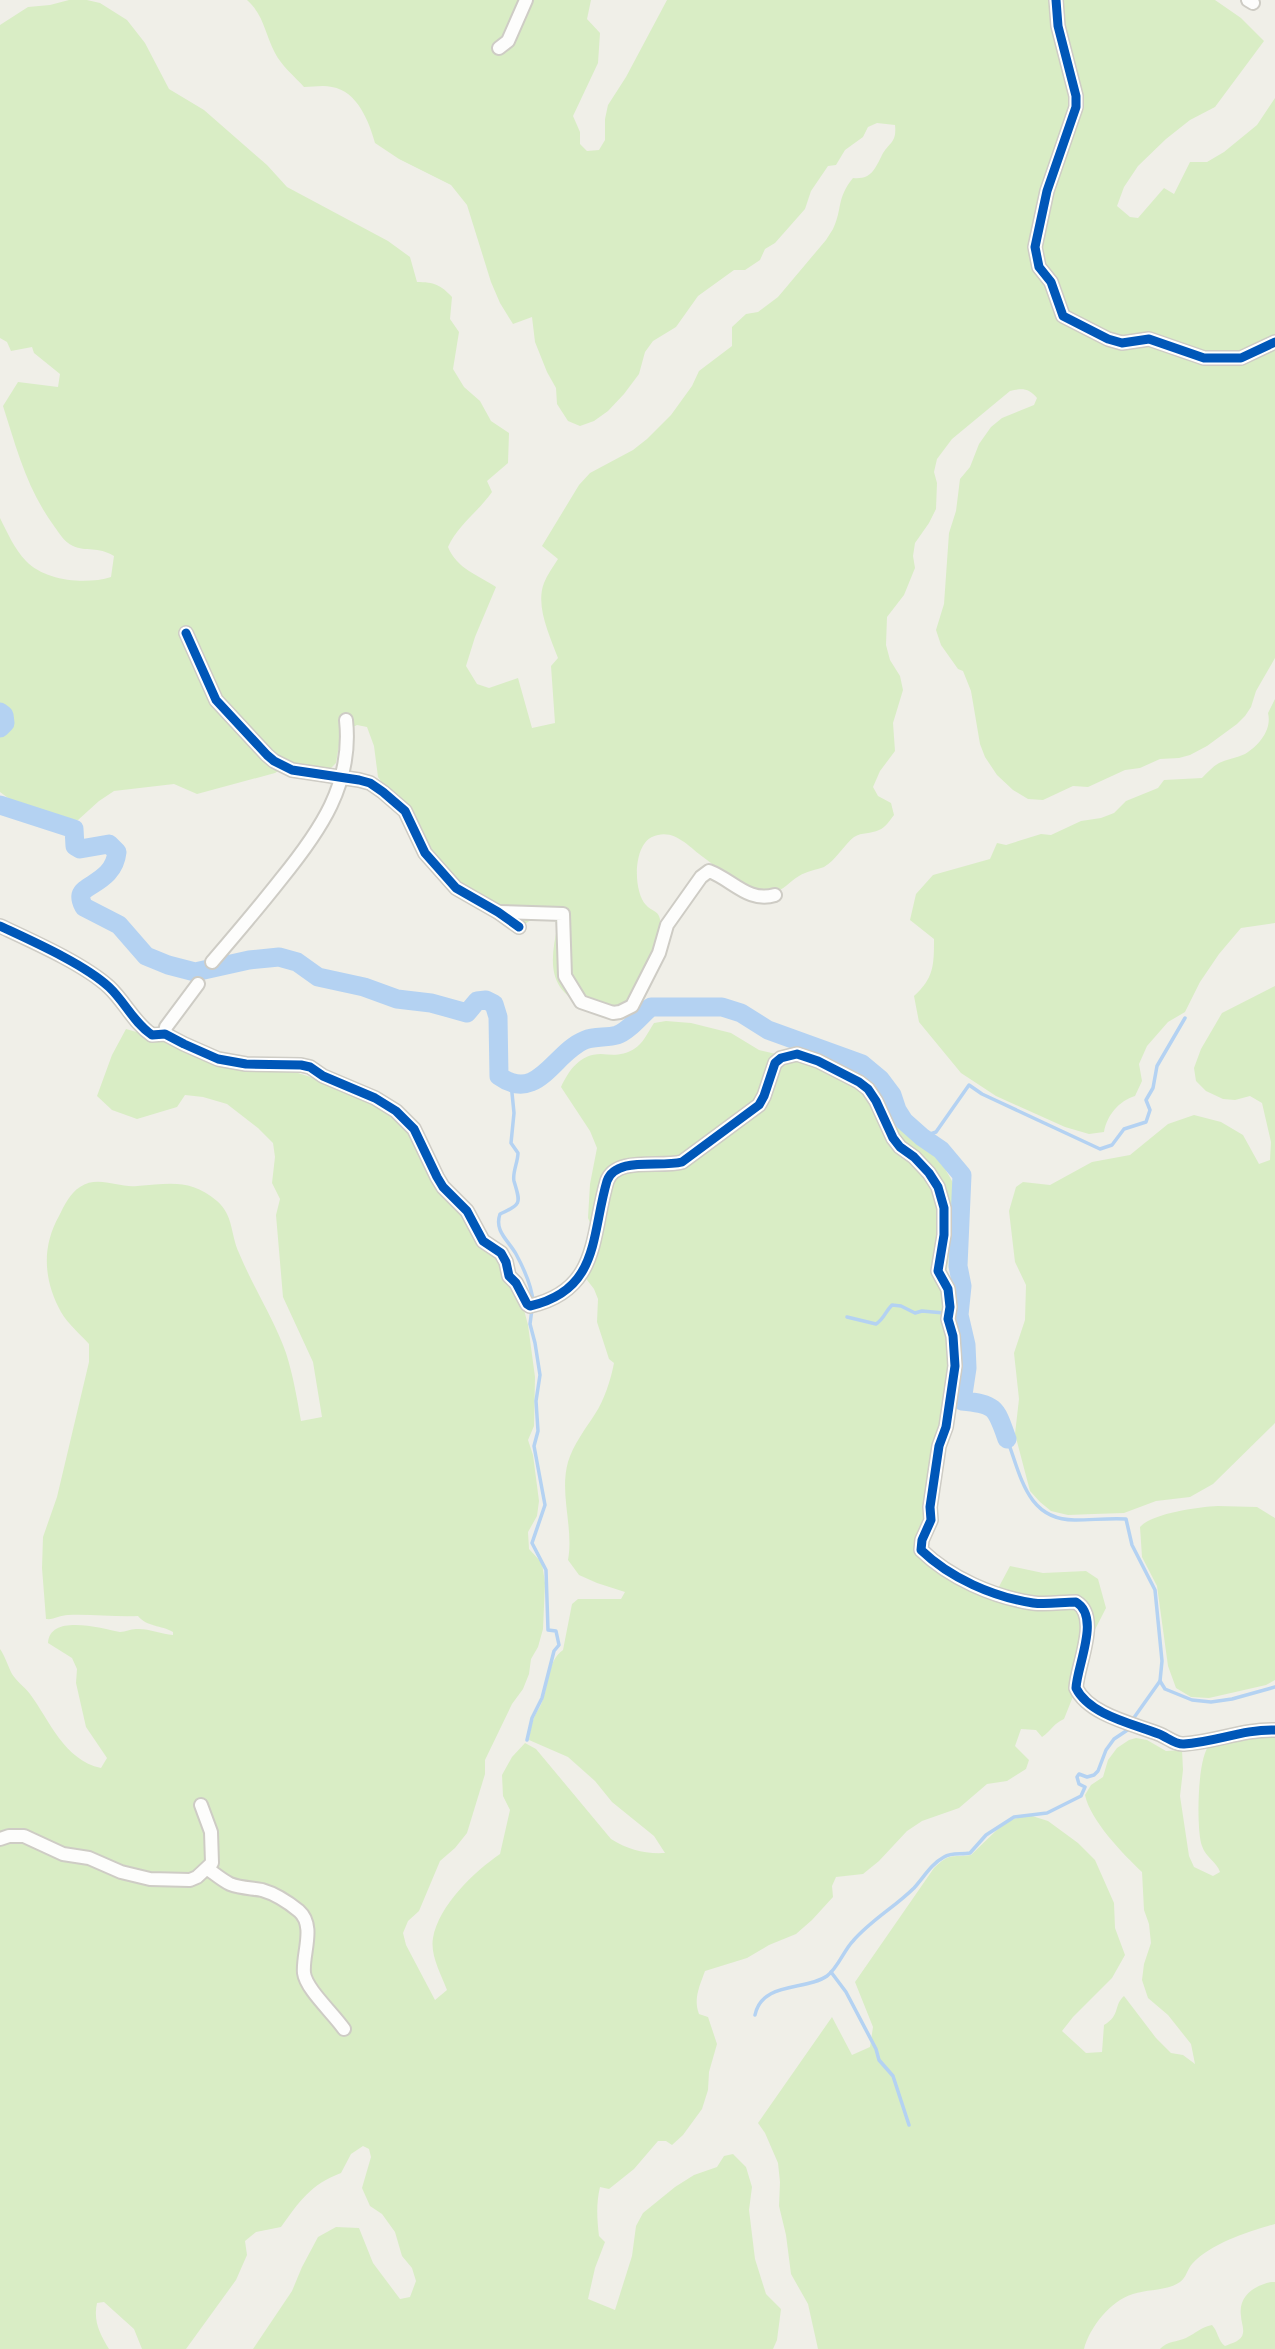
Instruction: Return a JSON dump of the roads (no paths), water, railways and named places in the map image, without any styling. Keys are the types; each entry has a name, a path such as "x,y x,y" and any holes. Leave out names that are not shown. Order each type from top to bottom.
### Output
{"street":[{"path":"499,48 508,41 526,0"},
{"path":"1056,0 1058,26 1076,96 1076,107 1047,191 1035,247 1039,267 1051,282 1063,316 1108,339 1122,343 1149,339 1203,358 1241,358 1275,342"},
{"path":"186,633 216,701 267,755 292,770 370,783 405,811 425,853 447,879 465,895 498,912 519,927"},
{"path":"212,962 317,833 334,803 342,778 348,738 346,720"},
{"path":"498,912 563,914 565,976 581,1002 613,1013 632,1006 659,953 667,925 701,877 709,871 756,897 775,895"},
{"path":"0,926 100,979 120,998 142,1028 152,1035 165,1034 218,1059 246,1064 301,1065 375,1098 396,1111 414,1129 443,1187 467,1211 483,1241 501,1252 509,1276 530,1306 566,1292 576,1282 592,1253 607,1181 617,1167 669,1166 682,1162 759,1105 775,1063 788,1055 797,1054 818,1061 859,1082 876,1101 893,1138 929,1173 938,1187 944,1208 943,1250 938,1271 947,1289 950,1307 948,1319 953,1336 955,1366 950,1405 939,1446 930,1507 931,1520 922,1540 921,1550 960,1579 995,1592 1034,1603 1076,1602 1081,1605 1085,1610 1088,1628 1076,1688 1080,1695 1116,1720 1162,1735 1181,1745 1258,1730 1275,1730"},
{"path":"165,1034 166,1027 198,985"},
{"path":"0,1839 24,1836 62,1854 89,1858 121,1872 150,1879 190,1880 208,1869 212,1863 211,1832 201,1805"},
{"path":"208,1869 231,1884 281,1898 301,1913 305,1918 307,1934 304,1968 308,1986 344,2029"}],"waterway":[{"path":"0,712 4,715 5,723 0,728"},
{"path":"0,805 74,829 75,846 80,849 109,844 117,852 111,869 83,891 81,901 84,907 119,925 146,956 195,972 249,960 279,957 297,962 318,977 364,987 397,999 431,1003 467,1013 477,1001 486,1000 494,1004 498,1017 499,1076 513,1083 525,1084 535,1080 574,1046 585,1040 621,1033 651,1007 722,1007 741,1013 768,1030 862,1064 880,1079 892,1095 904,1121 941,1150 962,1175 958,1266 962,1286 959,1315 966,1345 967,1368 962,1401 982,1404 993,1410 1007,1439"},
{"path":"922,1137 936,1132 969,1085 982,1094 1100,1149 1112,1145 1124,1129 1146,1122 1150,1110 1146,1100 1153,1088 1157,1066 1185,1018"},
{"path":"511,1083 514,1113 511,1143 518,1153 514,1178 518,1202 513,1208 500,1214 499,1225 524,1271 533,1302"},
{"path":"847,1317 876,1324 892,1305 915,1313 944,1313"},
{"path":"527,1740 532,1718 542,1698 554,1651 559,1645 556,1631 548,1630 546,1570 532,1543 545,1505 534,1446 538,1431 536,1401 540,1375 530,1324 532,1309"},
{"path":"1007,1439 1028,1494 1036,1505 1047,1513 1076,1520 1126,1519 1132,1545 1155,1590 1162,1661 1160,1681 1165,1689 1192,1700 1211,1702 1275,1687"},
{"path":"755,2015 759,2004 775,1992 818,1981 827,1976 860,1933 907,1895 939,1860 947,1855 970,1853 986,1835 1014,1817 1047,1813 1081,1796 1085,1787 1079,1784 1079,1774 1087,1777 1098,1771 1106,1750 1114,1739 1129,1729 1160,1681"},
{"path":"831,1972 846,1992 876,2049 879,2060 893,2076 909,2125"}]}
